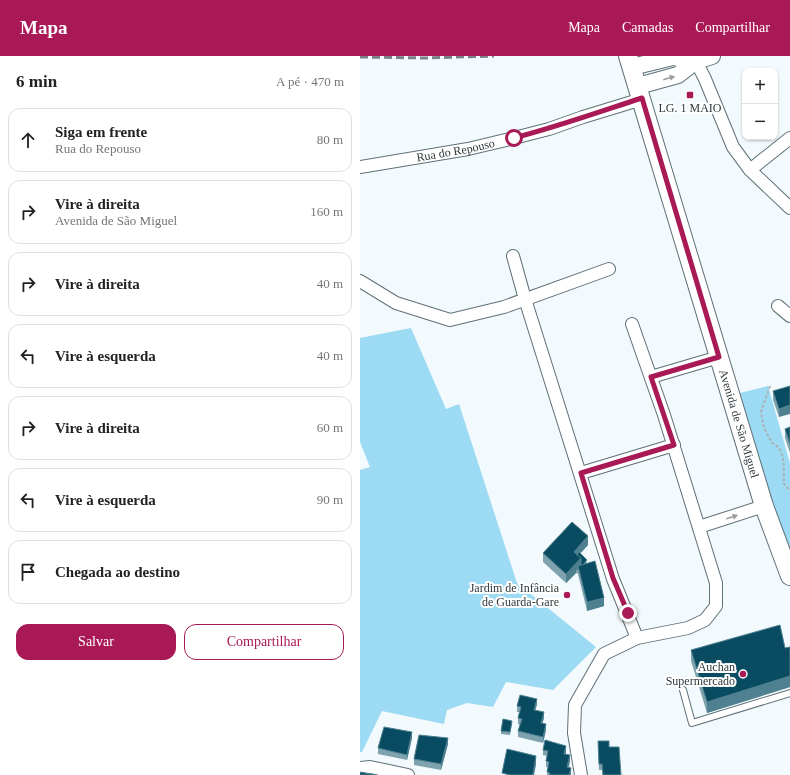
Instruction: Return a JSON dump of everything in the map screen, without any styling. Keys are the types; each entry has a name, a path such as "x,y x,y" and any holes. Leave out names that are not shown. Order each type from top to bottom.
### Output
{"main road":[{"path":"640,92 678,75 696,61 712,56"},
{"path":"630,62 673,57 696,61"},
{"name":"Avenida de São Miguel","path":"630,62 764,506 790,576"}],"street":[{"path":"696,61 733,147 750,170 790,208"},
{"name":"Rua do Repouso","path":"360,167 468,149 549,129 583,117 640,92"},
{"path":"750,170 790,138"},
{"path":"513,256 525,299 613,578 638,638"},
{"path":"360,281 396,303 450,320 504,307 609,269"},
{"path":"778,306 790,316"},
{"path":"580,775 574,733 575,705 604,654 638,638 688,628 705,620 716,606 716,583 674,445 632,324"},
{"path":"651,377 719,357"},
{"path":"581,473 674,445"},
{"path":"699,527 764,506"},
{"path":"360,768 370,767 408,775"}],"lane":[{"path":"683,690 692,723 790,693"}],"path":[{"path":"770,386 761,412 764,428 772,443 776,445 781,452 784,462 784,484 790,491"}],"shaded area":[{"path":"411,328 446,409 459,404 517,583 596,647 553,690 506,682 493,707 467,703 447,710 444,724 382,711 362,752 360,752 360,470 370,467 360,442 360,338"},
{"path":"768,386 790,463 790,564 757,459 740,393"}],"building":[{"path":"790,386 790,405 779,409 773,391"},
{"path":"790,427 790,444 785,429"},
{"path":"572,522 588,536 574,552 581,558 566,574 543,553"},
{"path":"579,552 587,560 583,565 579,566 581,564 581,558 577,555"},
{"path":"595,561 604,598 587,602 578,566"},
{"name":"Auchan Supermercado","path":"780,625 785,648 790,647 790,676 707,702 691,650"},
{"path":"520,695 537,699 534,710 544,712 541,723 546,724 543,737 518,731 522,719 518,718 521,707 517,706"},
{"path":"503,719 512,721 510,732 501,731"},
{"path":"384,727 412,732 407,755 378,748"},
{"path":"419,735 448,738 441,764 414,759"},
{"path":"545,740 566,746 564,754 570,755 567,767 571,768 569,775 549,775 550,773 547,772 549,762 546,761 548,751 543,750"},
{"path":"598,741 609,741 609,747 619,747 621,775 603,775 602,764 599,764"},
{"path":"507,749 536,756 533,775 510,775 502,773"},
{"path":"360,772 377,775 360,775"}],"railway":[{"path":"360,57 425,58 494,56"}],"place":[{"name":"LG. 1 MAIO","path":"690,95"},
{"name":"Jardim de Infância de Guarda-Gare","path":"567,595"},
{"name":"Auchan Supermercado","path":"743,674"}],"route":[{"path":"514,138 549,129 642,98 719,357 651,377 674,445 581,473 613,578 628,613"}]}
